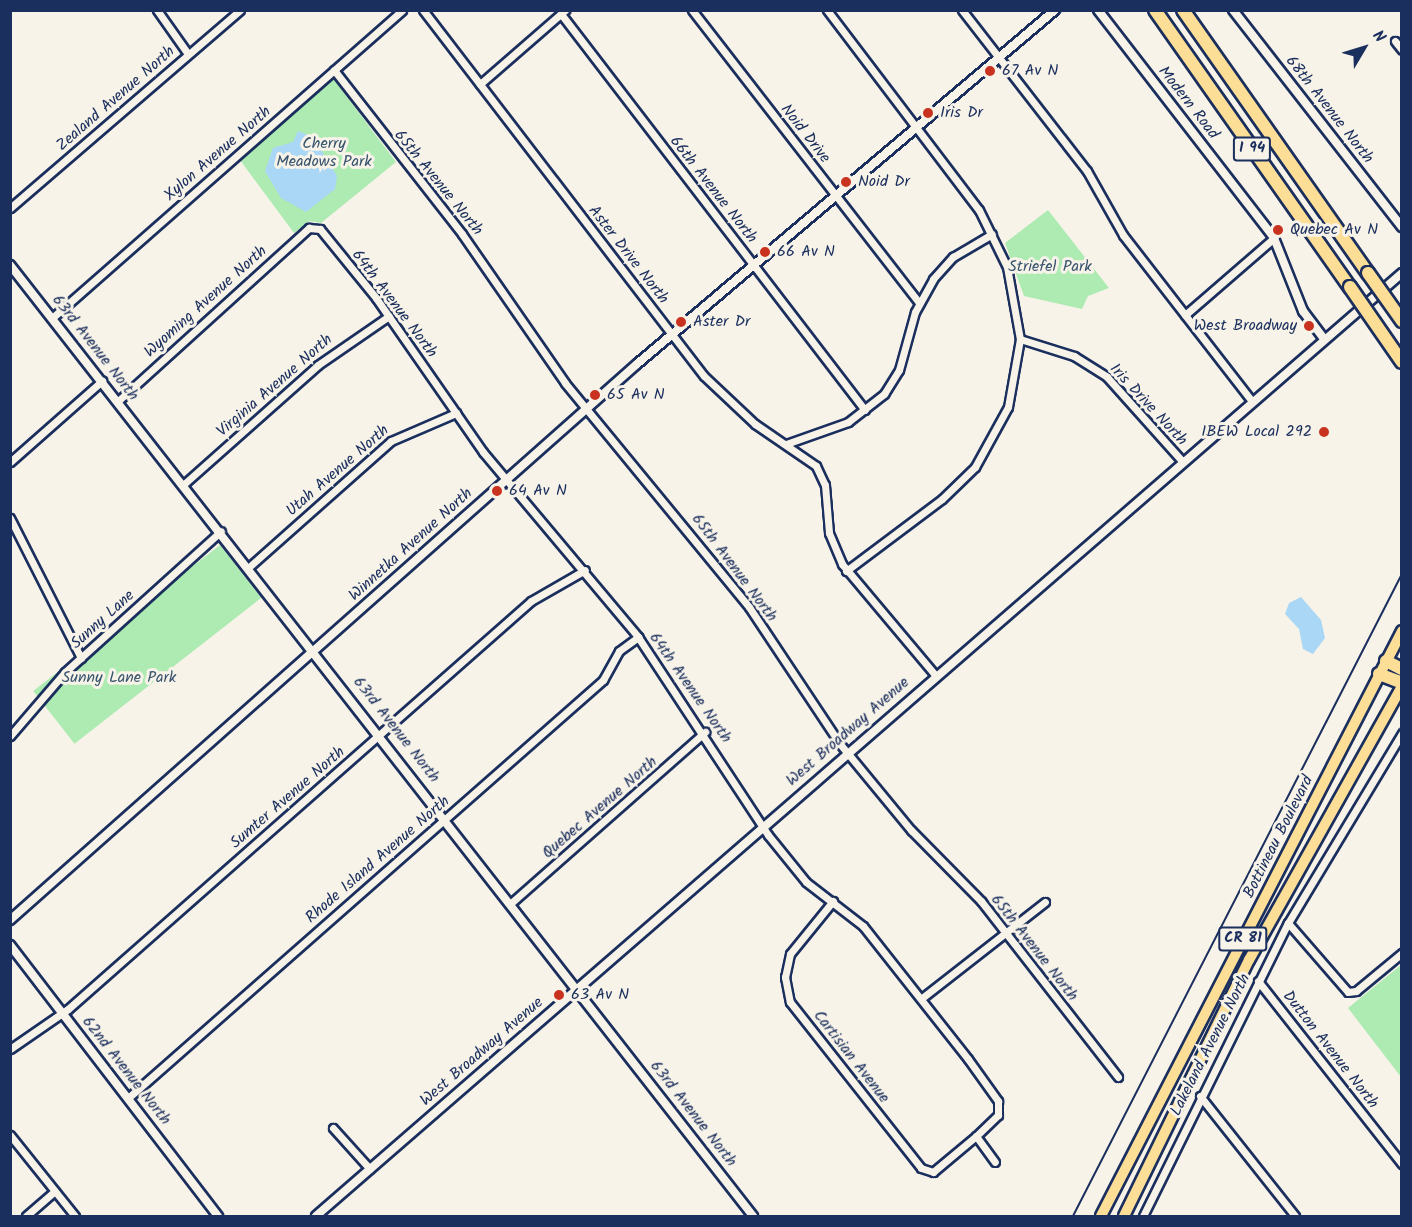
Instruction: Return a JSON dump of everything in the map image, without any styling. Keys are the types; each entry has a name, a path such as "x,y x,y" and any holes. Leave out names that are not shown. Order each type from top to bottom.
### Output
{"highway":[{"name":"I 94","path":"1155,10 1401,362"},
{"name":"I 94","path":"1183,10 1401,321"},
{"name":"Bottineau Boulevard","path":"1101,1216 1401,631"},
{"path":"1386,661 1401,669"},
{"path":"1379,674 1401,685"},
{"name":"Bottineau Boulevard","path":"1124,1216 1254,950 1401,685"}],"street":[{"path":"157,10 188,54"},
{"name":"Zealand Avenue North","path":"10,208 240,10"},
{"name":"Xylon Avenue North","path":"52,318 402,10"},
{"name":"Aster Drive North","path":"423,10 672,334 735,407 809,458 822,476 829,533 846,571 935,675"},
{"name":"Noid Drive","path":"692,10 919,303"},
{"path":"827,10 917,127 992,234 1014,290 1020,339 1008,407 975,467 942,499 846,571"},
{"path":"962,10 1088,171 1112,220 1251,400"},
{"name":"Winnetka Avenue North","path":"10,920 587,408 1055,10"},
{"name":"Modern Road","path":"1098,10 1274,238 1303,311 1323,339"},
{"name":"68th Avenue North","path":"1233,10 1401,227"},
{"path":"480,84 563,12"},
{"name":"66th Avenue North","path":"563,12 866,410"},
{"path":"1395,41 1401,50"},
{"name":"65th Avenue North","path":"334,70 462,234 587,408 700,542 848,752 1006,933 1118,1077"},
{"name":"64th Avenue North","path":"314,227 389,316 456,413 507,479 585,570 638,637 705,732 763,826 802,877 863,926 922,998 998,1101 998,1115 976,1136"},
{"name":"Wyoming Avenue North","path":"118,401 314,227"},
{"path":"786,444 848,422 866,410 899,370 919,303 947,262 992,234"},
{"path":"1185,315 1274,238"},
{"name":"63rd Avenue North","path":"10,265 14,276 52,318 315,650 753,1216"},
{"name":"West Broadway Avenue","path":"316,1216 1251,400 1401,273"},
{"name":"Virginia Avenue North","path":"184,484 318,365 389,316"},
{"name":"Iris Drive North","path":"1020,339 1074,356 1107,377 1182,461"},
{"path":"10,462 102,381"},
{"name":"Utah Avenue North","path":"249,567 392,441 456,413"},
{"path":"10,518 81,658"},
{"name":"Sunny Lane","path":"10,736 81,658 221,531"},
{"name":"Sumter Avenue North","path":"10,1049 61,1012 531,601 585,570"},
{"name":"Rhode Island Avenue North","path":"128,1098 603,680 619,651 638,637"},
{"name":"Quebec Avenue North","path":"511,903 705,732"},
{"name":"Lakeland Avenue North","path":"1143,1216 1200,1096 1288,923 1401,733"},
{"name":"Cartisian Avenue","path":"833,901 790,954 785,977 790,1002 921,1168 933,1172 976,1136"},
{"path":"922,998 1045,902"},
{"path":"1288,923 1348,992 1356,991 1401,953"},
{"name":"62nd Avenue North","path":"10,945 218,1216"},
{"name":"Dutton Avenue North","path":"1258,981 1401,1164"},
{"path":"1200,1096 1295,1216"},
{"path":"333,1128 370,1169"},
{"path":"10,1135 75,1216"},
{"path":"976,1136 995,1162"},
{"path":"26,1216 55,1191"}],"green space":[{"name":"Cherry Meadows Park","path":"332,77 396,162 321,223 310,221 294,233 240,160"},
{"name":"Striefel Park","path":"1048,210 1109,288 1088,296 1082,309 1024,296 1005,243"},
{"name":"Sunny Lane Park","path":"220,545 261,598 74,744 33,691"},
{"path":"1401,965 1401,1077 1348,1008"}],"water":[{"path":"298,131 313,137 337,176 335,189 306,212 281,198 265,171 273,148 293,142"},
{"path":"1301,597 1321,620 1325,638 1313,654 1303,649 1299,629 1285,614 1289,603"}],"railway":[{"path":"1073,1216 1402,574"}],"place":[{"name":"67 Av N","path":"990,71"},
{"name":"Iris Dr","path":"928,113"},
{"name":"Noid Dr","path":"846,182"},
{"name":"Quebec Av N","path":"1278,230"},
{"name":"66 Av N","path":"765,252"},
{"name":"Aster Dr","path":"681,322"},
{"name":"West Broadway","path":"1309,326"},
{"name":"65 Av N","path":"595,395"},
{"name":"IBEW Local 292","path":"1324,432"},
{"name":"64 Av N","path":"497,491"},
{"name":"63 Av N","path":"559,995"}]}
